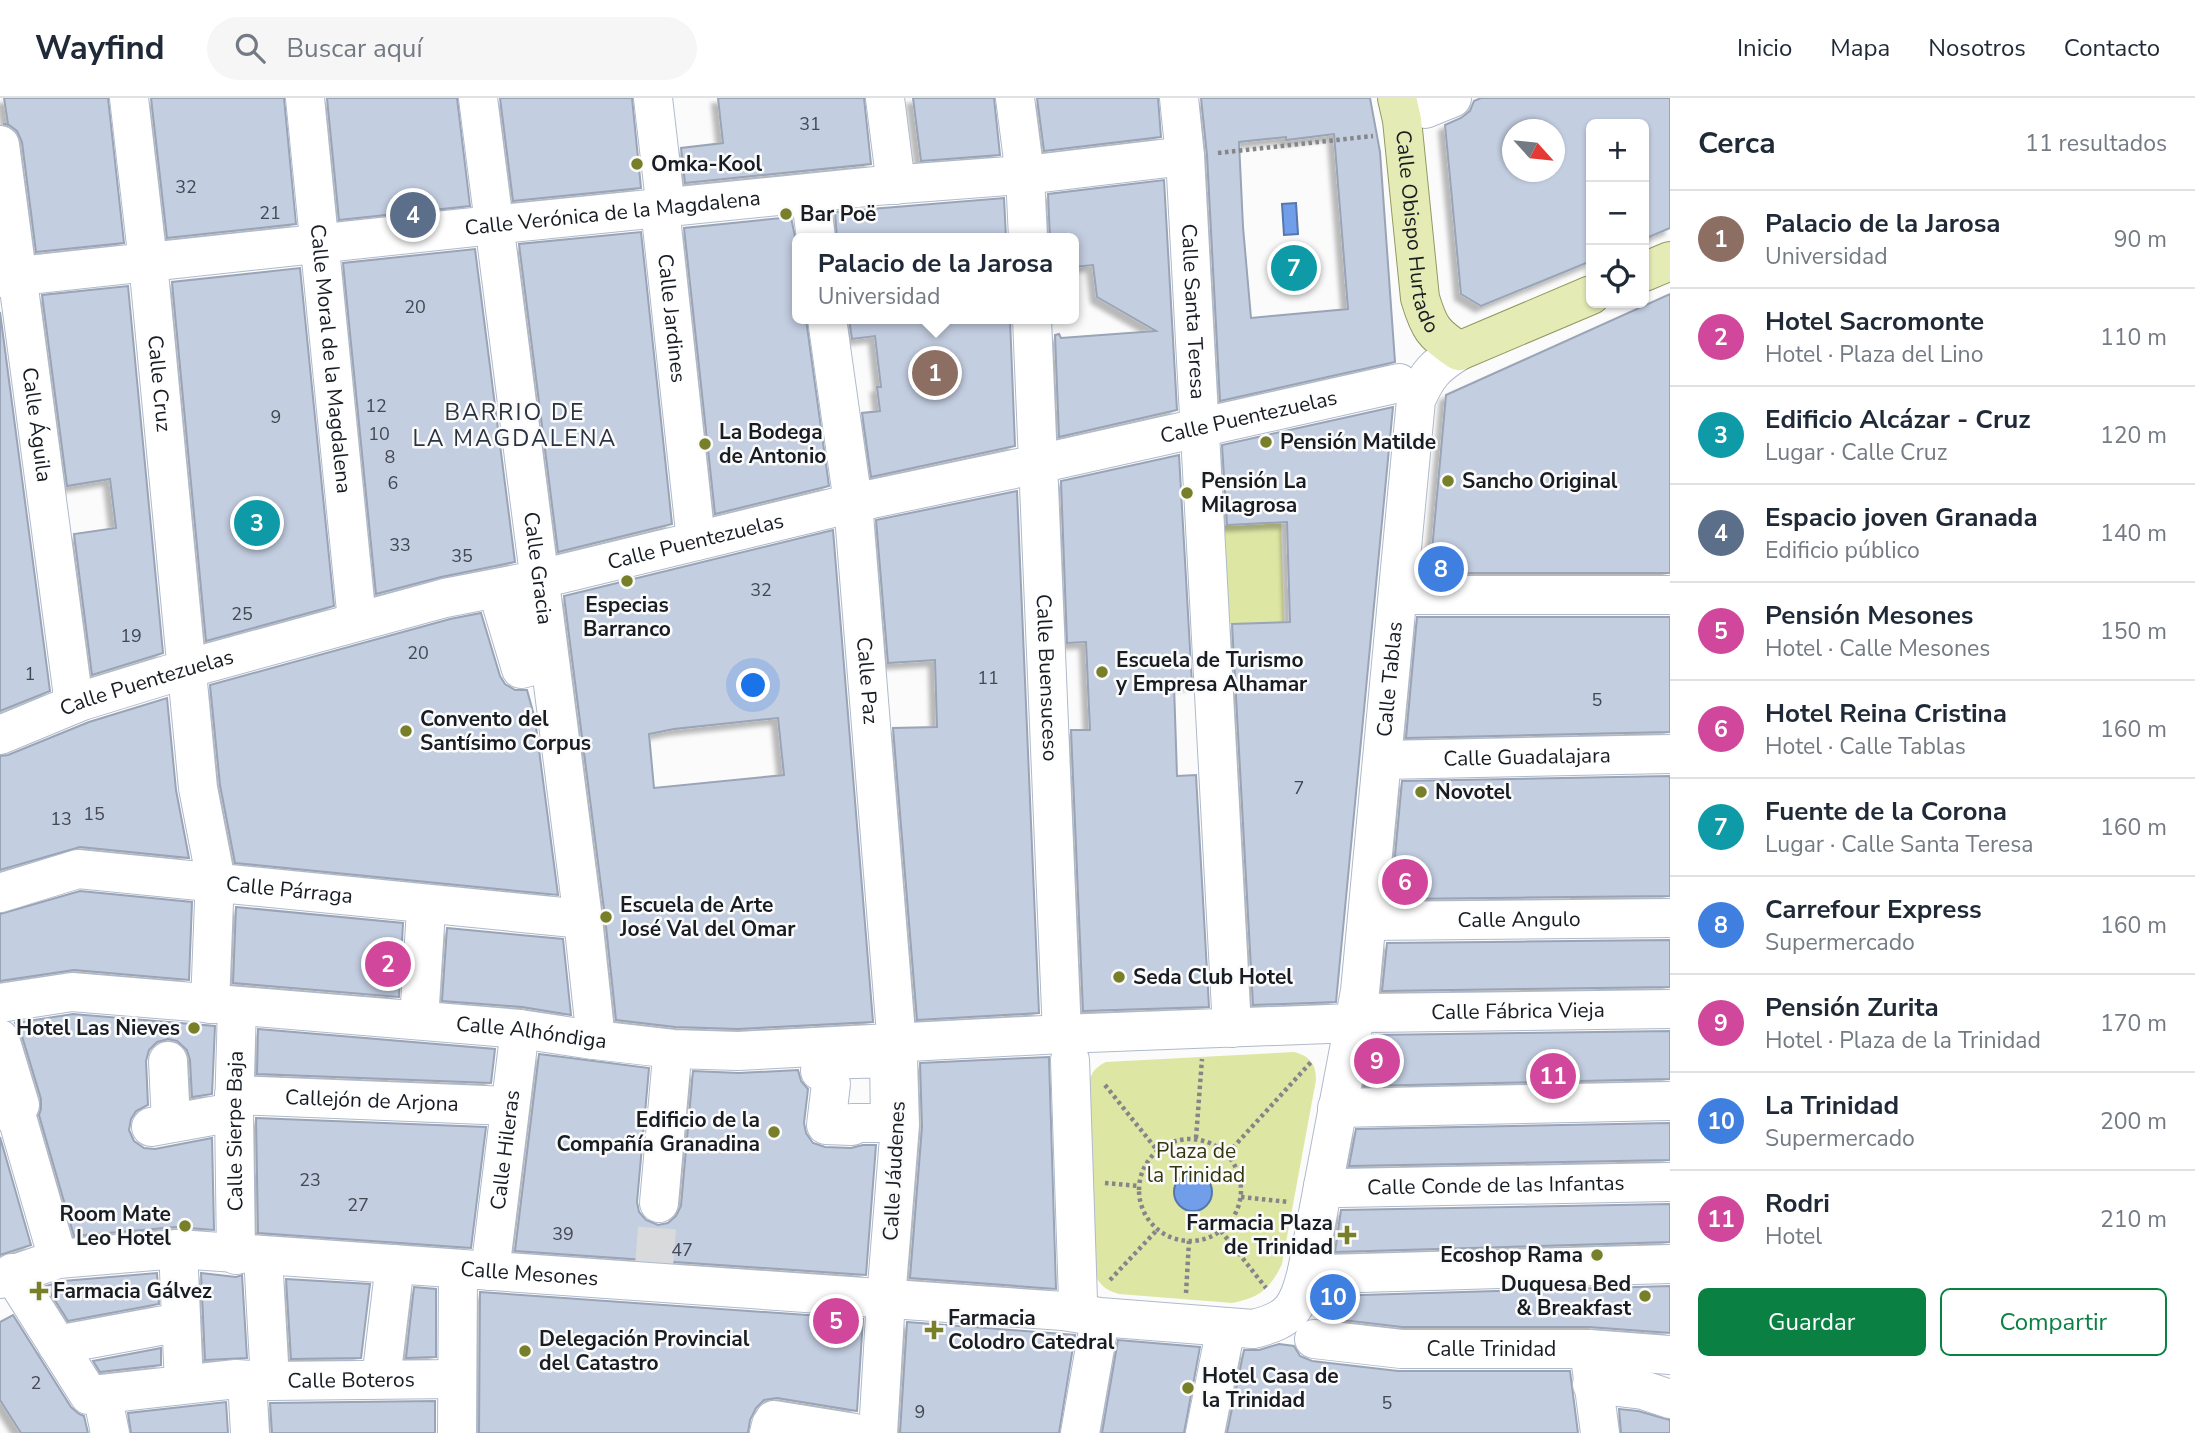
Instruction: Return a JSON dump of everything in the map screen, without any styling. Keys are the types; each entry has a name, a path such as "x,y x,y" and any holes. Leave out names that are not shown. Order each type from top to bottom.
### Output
{"main road":[{"name":"Calle Obispo Hurtado","path":"1425,102 1402,120 1420,299 1428,324 1440,338 1459,351"},
{"path":"1649,270 1670,261"},
{"path":"1459,351 1586,297"}],"street":[{"name":"Calle Cruz","path":"129,98 148,262 198,788 215,883"},
{"name":"Calle Moral de la Magdalena","path":"305,98 358,621"},
{"name":"Calle Gracia","path":"478,98 583,919 594,1040"},
{"name":"Calle Jardines","path":"653,98 665,201 661,217 696,541"},
{"path":"886,98 896,185"},
{"path":"1015,98 1025,175 1028,233"},
{"name":"Calle Santa Teresa","path":"1179,98 1185,156 1201,427 1232,1028"},
{"name":"Calle Águila","path":"0,145 9,277 74,704"},
{"name":"Calle Verónica de la Magdalena","path":"9,277 810,193 1025,175 1185,156"},
{"path":"810,193 815,233"},
{"name":"Calle Paz","path":"828,324 853,503 896,1043"},
{"name":"Calle Buensuceso","path":"1032,324 1038,464 1078,1058"},
{"name":"Calle Tablas","path":"1361,1018 1360,991 1416,400 1437,364 1459,351"},
{"name":"Calle Puentezuelas","path":"0,735 74,704 186,668 445,598 539,579 853,503 1399,383"},
{"path":"1398,595 1670,596"},
{"name":"Calle Guadalajara","path":"1382,760 1670,754"},
{"name":"Calle Párraga","path":"0,893 78,869 583,919"},
{"name":"Calle Sierpe Baja","path":"215,883 223,1005 250,1255 258,1380 250,1433"},
{"path":"419,1020 426,910"},
{"name":"Calle Angulo","path":"1367,921 1670,918"},
{"name":"Calle Alhóndiga","path":"0,1003 72,992 520,1029 673,1049 738,1051 896,1043 1078,1058"},
{"name":"Calle Fábrica Vieja","path":"1361,1018 1670,1009"},
{"path":"1080,1433 1085,1306 1078,1058 1232,1028 1361,1018 1311,1195 1307,1271 1302,1294 1288,1316 1273,1324 1253,1329 1100,1317 1085,1306"},
{"name":"Calle Hileras","path":"457,1433 457,1379 474,1270 510,1106 520,1029"},
{"path":"0,1038 20,1105 7,1109 58,1259"},
{"name":"Calle Jáudenes","path":"878,1433 900,1125 896,1043"},
{"name":"Callejón de Arjona","path":"168,1061 161,1125 234,1104 510,1106"},
{"path":"659,1203 671,1068"},
{"path":"1337,1108 1670,1101"},
{"name":"Calle Conde de las Infantas","path":"1311,1195 1340,1188 1670,1182"},
{"path":"178,1249 184,1384"},
{"name":"Calle Mesones","path":"6,1276 58,1259 178,1249 474,1270 653,1274 886,1299 1085,1306"},
{"path":"381,1379 395,1264"},
{"path":"1307,1271 1326,1274 1670,1264"},
{"path":"6,1276 57,1345 89,1395 102,1394 110,1433"},
{"path":"57,1345 181,1322"},
{"path":"1205,1433 1226,1327"},
{"name":"Calle Trinidad","path":"1314,1339 1590,1366 1670,1355"},
{"path":"1590,1366 1670,1399"},
{"path":"1590,1366 1600,1433"},
{"name":"Calle Boteros","path":"102,1394 236,1379 457,1379"},
{"path":"769,1433 775,1420 855,1433"}],"path":[{"path":"1185,156 1378,136"},
{"path":"1196,1138 1202,1054"},
{"path":"1227,1153 1316,1057"},
{"path":"1078,1058 1157,1150"},
{"path":"1196,1138 1217,1145 1227,1153 1239,1171 1241,1197 1233,1219 1221,1231 1203,1240 1177,1240 1157,1230 1147,1218 1142,1207 1139,1186 1142,1171 1157,1150 1175,1140 1196,1138"},
{"path":"1241,1197 1311,1195"},
{"path":"1085,1306 1157,1230"},
{"path":"1221,1231 1270,1293"},
{"path":"1186,1293 1189,1241"}],"green space":[{"path":"1281,522 1284,622 1223,624 1218,526"},
{"name":"Plaza de la Trinidad","path":"1294,1052 1311,1062 1316,1080 1282,1264 1273,1280 1257,1295 1232,1303 1119,1294 1106,1288 1096,1277 1089,1082 1095,1070 1106,1062"}],"water":[{"path":"1296,203 1298,234 1284,235 1282,204"},
{"path":"1193,1173 1206,1179 1212,1192 1206,1205 1193,1211 1180,1205 1174,1192 1180,1179"}],"building":[{"path":"4,98 108,98 124,243 36,252 22,142 17,131 3,124 8,124"},
{"path":"151,98 284,98 296,224 167,238"},
{"path":"327,98 457,98 470,206 339,220"},
{"path":"500,98 632,98 641,188 513,201"},
{"path":"718,98 864,98 871,164 685,183 681,148 723,143"},
{"path":"913,98 994,98 1000,155 921,161"},
{"path":"1037,98 1158,98 1161,137 1044,151"},
{"path":"1201,98 1370,98 1380,152 1395,362 1220,401 1207,155","holes":["1334,134 1348,309 1251,318 1239,142"]},
{"path":"1481,98 1670,98 1670,228 1649,237 1649,119 1586,119 1586,263 1481,306 1461,294 1445,125 1470,111 1474,101"},
{"path":"1164,180 1177,410 1059,437 1055,335 1059,334 1061,338 1156,331 1097,297 1093,265 1079,266 1079,233 1050,233 1048,194"},
{"path":"1004,198 1006,233 837,233 835,212"},
{"path":"791,217 794,233 792,233 792,324 807,324 829,486 715,514 684,228"},
{"path":"641,232 672,524 558,552 519,244"},
{"path":"475,249 515,562 376,594 343,263"},
{"path":"300,268 334,606 206,641 172,282"},
{"path":"128,286 163,653 92,675 74,534 116,528 110,479 67,486 42,295"},
{"path":"1670,294 1670,573 1430,573 1446,395 1639,308 1649,308 1649,303"},
{"path":"0,312 50,691 0,711"},
{"path":"850,324 1010,324 1015,446 871,477 862,413 880,411 877,387 881,387 875,336 852,339"},
{"path":"1393,407 1336,1002 1253,1005 1232,624 1290,622 1287,522 1227,525 1222,445"},
{"path":"1179,455 1192,684 1174,685 1177,776 1196,775 1209,1007 1083,1011 1071,730 1090,730 1086,642 1067,643 1061,481"},
{"path":"1017,491 1039,1013 917,1020 893,728 937,727 935,660 888,663 876,520"},
{"path":"833,530 873,1022 738,1029 675,1027 616,1020 564,596","holes":["778,718 784,775 654,788 649,734"]},
{"path":"481,613 500,676 505,684 515,690 527,690 535,719 558,895 235,863 220,785 210,685 450,619"},
{"path":"1417,617 1670,617 1670,732 1406,738"},
{"path":"167,698 176,790 189,858 80,847 0,870 0,756 89,722"},
{"path":"1670,776 1670,896 1391,899 1402,781"},
{"path":"80,891 192,902 189,980 74,970 0,981 0,914"},
{"path":"236,907 403,923 399,997 233,983"},
{"path":"447,928 563,939 571,1015 522,1007 442,1001"},
{"path":"1670,940 1670,987 1382,991 1387,943"},
{"path":"73,1014 215,1026 212,1094 192,1097 187,1050 177,1041 168,1039 157,1042 149,1050 146,1061 148,1105 136,1111 129,1130 134,1141 144,1148 155,1149 212,1138 214,1230 176,1227 74,1236 39,1115 41,1099 21,1033 15,1023"},
{"path":"258,1029 495,1049 491,1083 257,1074"},
{"path":"1670,1031 1670,1079 1364,1086 1374,1035"},
{"path":"539,1054 649,1068 637,1202 639,1212 646,1220 658,1225 668,1223 676,1216 681,1206 693,1071 739,1073 798,1070 801,1081 808,1089 804,1123 806,1133 813,1143 825,1147 851,1148 876,1145 866,1275 515,1251"},
{"path":"1049,1057 1056,1289 910,1278 922,1127 920,1063"},
{"path":"256,1118 486,1127 471,1248 258,1233"},
{"path":"1670,1123 1670,1160 1349,1166 1356,1129"},
{"path":"0,1137 31,1245 0,1255"},
{"path":"1670,1204 1670,1242 1335,1252 1341,1210"},
{"path":"157,1273 159,1304 68,1321 46,1286 63,1281"},
{"path":"201,1273 236,1277 242,1275 247,1358 205,1360"},
{"path":"286,1279 370,1284 361,1358 291,1359"},
{"path":"1670,1286 1670,1333 1589,1327 1402,1327 1325,1318 1328,1296"},
{"path":"414,1287 436,1289 436,1357 406,1358"},
{"path":"480,1292 863,1319 857,1411 777,1398 764,1400 756,1408 748,1433 479,1433"},
{"path":"13,1315 71,1407 84,1416 88,1433 21,1433 0,1400 0,1322"},
{"path":"907,1322 1075,1335 1059,1433 900,1433"},
{"path":"1118,1340 1200,1347 1184,1433 1102,1433"},
{"path":"1279,1344 1294,1346 1300,1356 1312,1361 1398,1371 1570,1371 1578,1433 1227,1433 1244,1350 1259,1350"},
{"path":"161,1348 161,1365 100,1372 93,1361"},
{"path":"435,1401 435,1433 272,1433 270,1403"},
{"path":"226,1402 228,1433 131,1433 128,1413"},
{"path":"1619,1409 1670,1420 1670,1433 1621,1433"}],"tunnel":[{"path":"654,1266 659,1203"}],"place":[{"name":"Omka-Kool","path":"637,164"},
{"name":"Bar Poë","path":"786,214"},
{"name":"Espacio joven Granada","path":"413,215"},
{"name":"Fuente de la Corona","path":"1294,268"},
{"name":"Palacio de la Jarosa","path":"935,373"},
{"name":"Pensión Matilde","path":"1266,442"},
{"name":"La Bodega de Antonio","path":"705,444"},
{"name":"Sancho Original","path":"1448,481"},
{"name":"Pensión La Milagrosa","path":"1187,493"},
{"name":"Edificio Alcázar - Cruz","path":"257,523"},
{"name":"Carrefour Express","path":"1441,569"},
{"name":"Especias Barranco","path":"627,581"},
{"name":"Escuela de Turismo y Empresa Alhamar","path":"1102,672"},
{"name":"Convento del Santísimo Corpus","path":"406,731"},
{"name":"Novotel","path":"1421,792"},
{"name":"Hotel Reina Cristina","path":"1405,882"},
{"name":"Escuela de Arte José Val del Omar","path":"606,917"},
{"name":"Hotel Sacromonte","path":"388,964"},
{"name":"Seda Club Hotel","path":"1119,977"},
{"name":"Hotel Las Nieves","path":"194,1028"},
{"name":"Pensión Zurita","path":"1377,1061"},
{"name":"Rodri","path":"1553,1076"},
{"name":"Edificio de la Compañía Granadina","path":"774,1132"},
{"name":"Room Mate Leo Hotel","path":"185,1226"},
{"name":"Farmacia Plaza de Trinidad","path":"1347,1235"},
{"name":"Ecoshop Rama","path":"1597,1255"},
{"name":"Farmacia Gálvez","path":"39,1291"},
{"name":"Duquesa Bed & Breakfast","path":"1645,1296"},
{"name":"La Trinidad","path":"1333,1297"},
{"name":"Pensión Mesones","path":"836,1321"},
{"name":"Farmacia Colodro Catedral","path":"934,1330"},
{"name":"Delegación Provincial del Catastro","path":"525,1351"},
{"name":"Hotel Casa de la Trinidad","path":"1188,1388"}],"district":[{"name":"BARRIO DE LA MAGDALENA","path":"515,425"}]}
